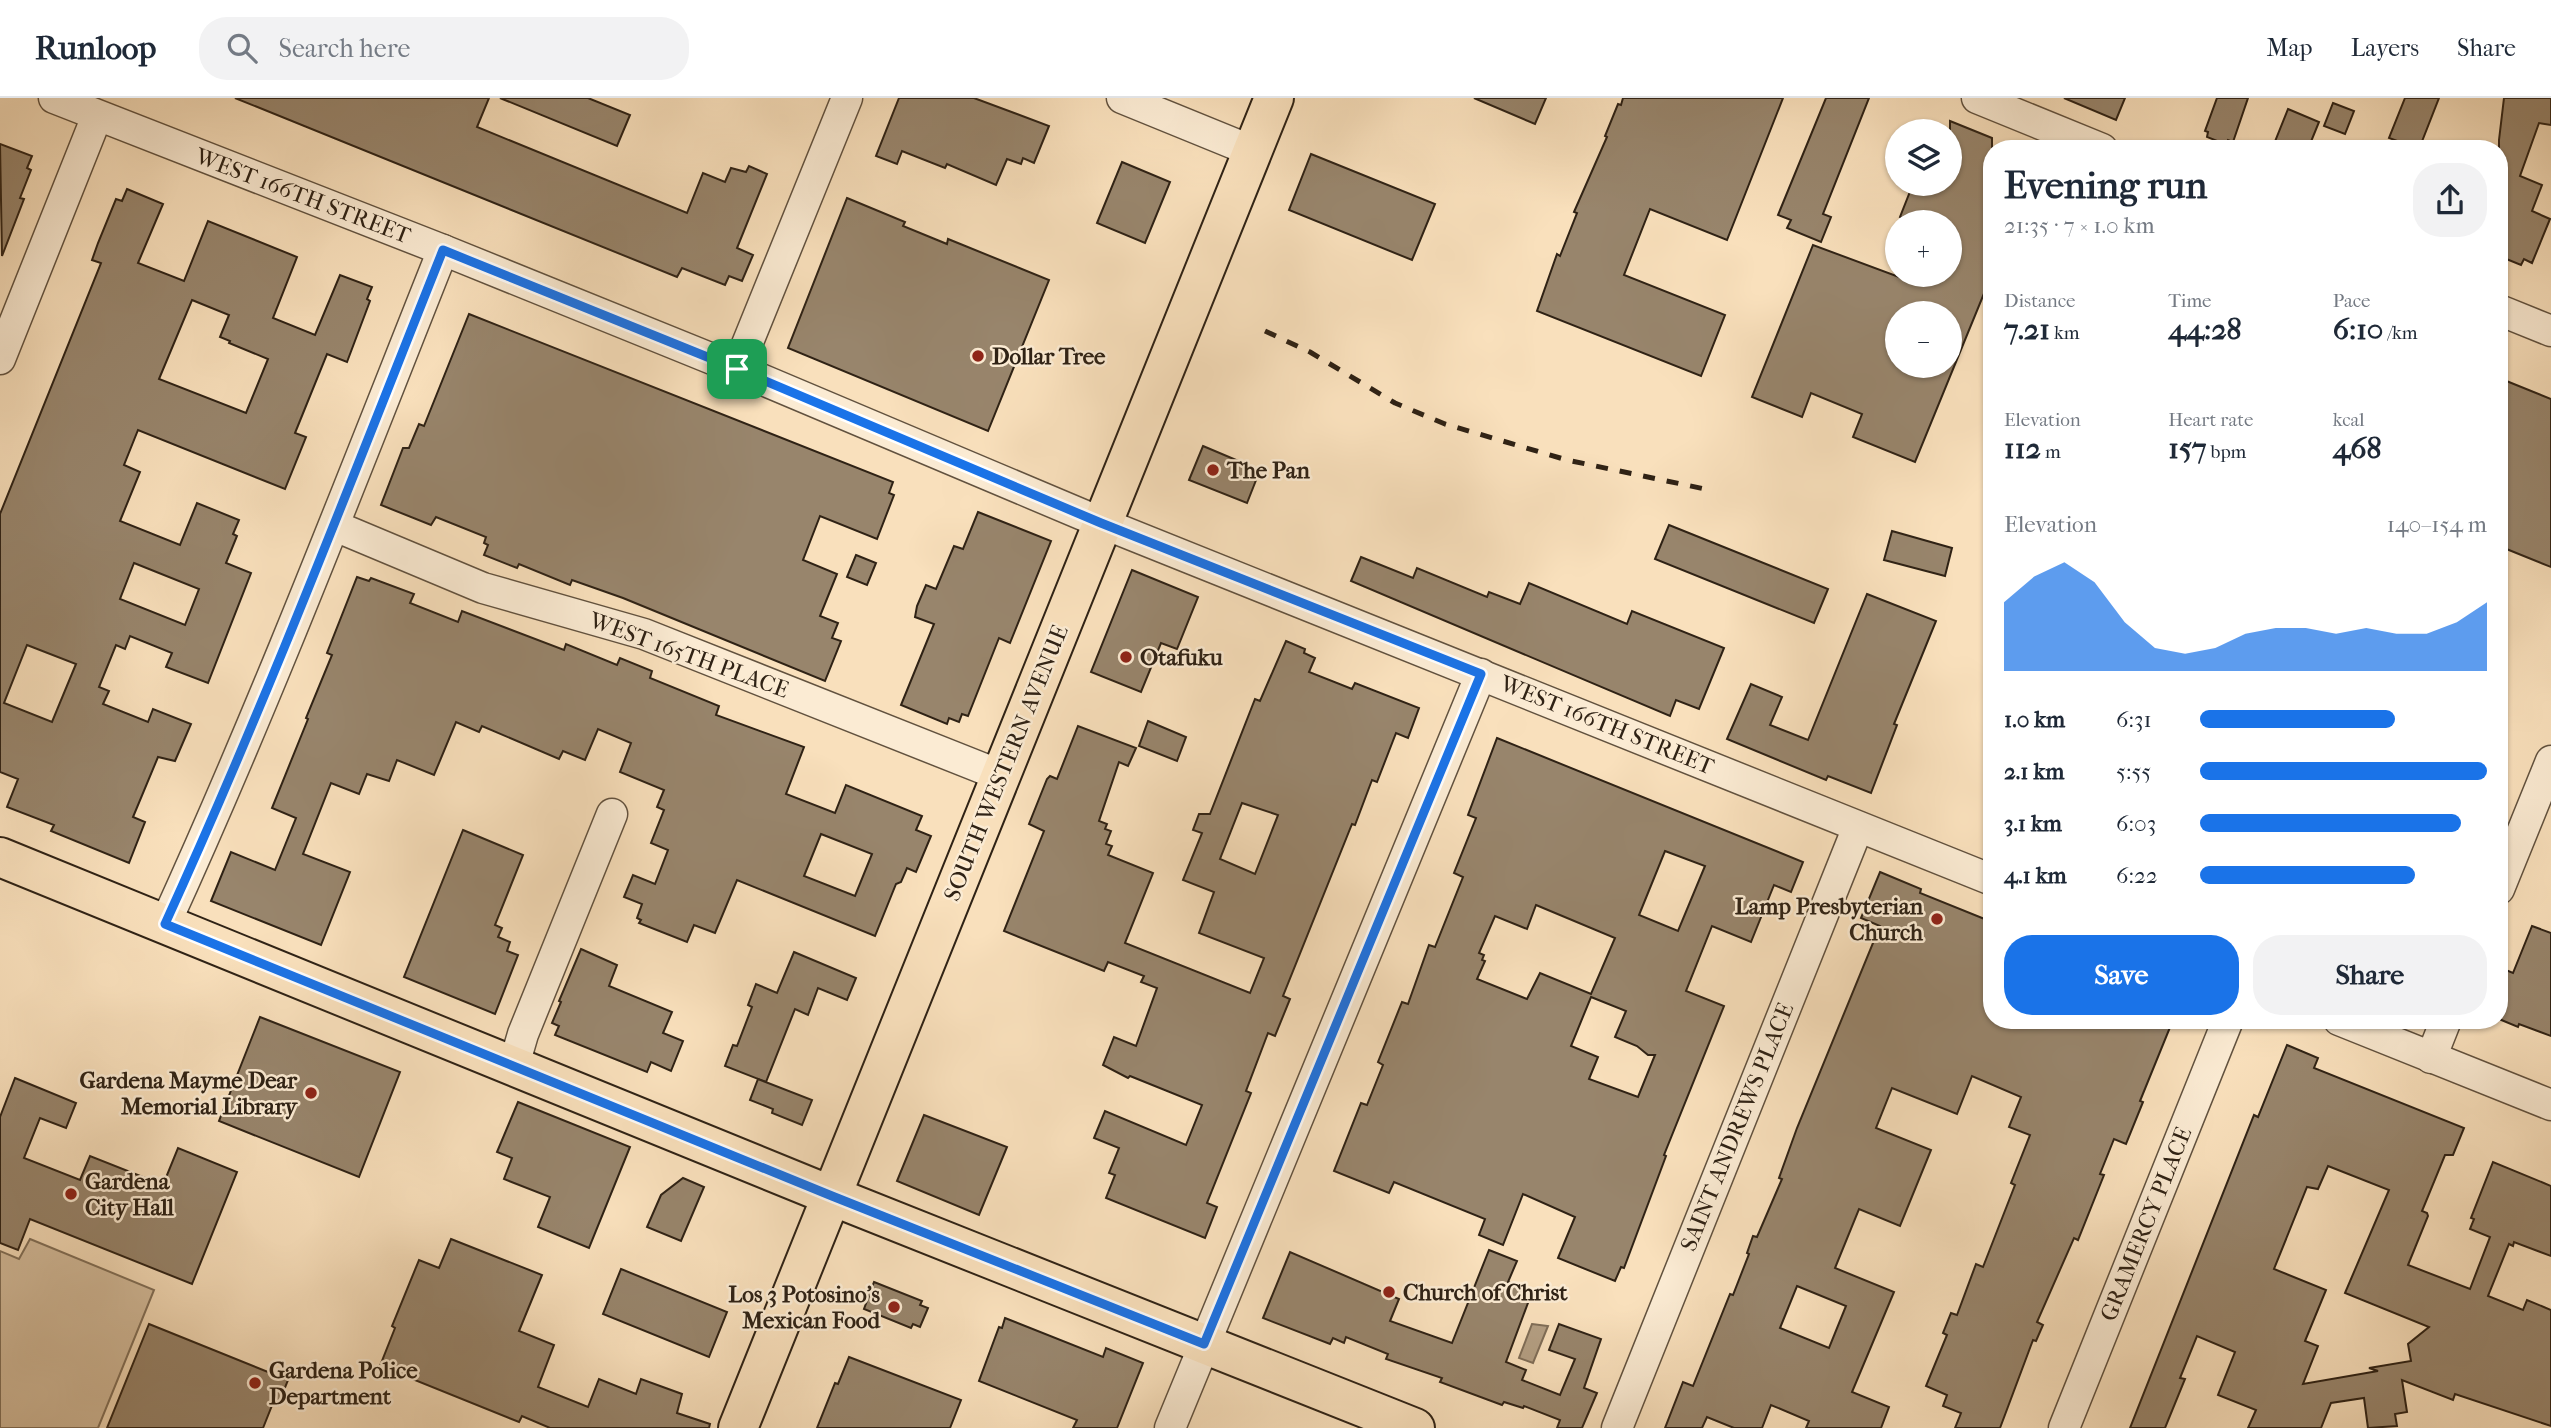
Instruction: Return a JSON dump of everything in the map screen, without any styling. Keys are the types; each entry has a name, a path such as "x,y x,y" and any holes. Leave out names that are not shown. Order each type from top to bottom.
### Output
{"main road":[{"name":"SOUTH WESTERN AVENUE","path":"738,1428 1274,98"},
{"path":"0,858 832,1196 1416,1428"}],"street":[{"name":"WEST 166TH STREET","path":"54,98 443,250 737,369 1101,523 1983,876"},
{"path":"737,369 847,98"},
{"path":"1122,98 1252,151"},
{"path":"1978,98 2080,140"},
{"path":"0,359 97,116"},
{"path":"165,924 215,816 335,526 443,250"},
{"path":"2508,314 2551,331"},
{"name":"WEST 165TH PLACE","path":"335,526 482,588 644,634 1002,776"},
{"path":"1170,1428 1481,674"},
{"path":"2508,867 2551,761"},
{"path":"514,1065 523,1034 612,814"},
{"name":"SAINT ANDREWS PLACE","path":"1617,1428 1858,827"},
{"name":"GRAMERCY PLACE","path":"2064,1428 2224,1029"},
{"path":"2361,1029 2551,1105"},
{"path":"2431,1058 2442,1029"}],"shaded area":[{"path":"30,1239 154,1290 98,1428 0,1428 0,1251 19,1259"},
{"path":"1532,1324 1548,1326 1533,1363 1519,1358"}],"building":[{"path":"235,98 489,98 477,127 687,213 703,173 725,182 731,168 746,172 749,166 767,174 737,248 753,255 742,281 729,276 725,285 682,268 677,277"},
{"path":"500,98 588,98 630,115 617,146"},
{"path":"899,98 974,98 1049,126 1034,163 1023,158 1021,164 1007,159 996,185 947,164 945,168 902,151 897,164 876,156"},
{"path":"1474,98 1546,98 1535,124"},
{"path":"1623,98 1783,98 1727,240 1650,209 1624,275 1725,315 1701,376 1537,311 1557,254 1560,256 1577,213 1574,212 1607,137 1605,136 1618,104 1621,105"},
{"path":"1826,98 1869,98 1823,214 1831,217 1821,242 1787,228 1791,220 1778,215"},
{"path":"2064,98 2125,98 2116,120"},
{"path":"2217,98 2248,98 2234,140 2214,140 2207,137 2208,132 2205,131"},
{"path":"2405,98 2439,98 2423,140 2389,138"},
{"path":"2504,98 2551,98 2551,125 2539,123 2520,176 2542,185 2532,211 2550,219 2532,263 2524,259 2521,265 2508,260 2508,140 2499,140"},
{"path":"2333,103 2354,111 2345,134 2324,126"},
{"path":"2288,109 2319,122 2312,140 2276,140"},
{"path":"1962,126 1992,138 1983,140 1983,296 1962,347 1962,301 1885,301 1885,378 1949,378 1915,462 1853,437 1862,414 1811,393 1802,417 1752,397 1813,245 1885,272 1885,287 1962,287 1962,210 1903,210 1908,196 1962,196"},
{"path":"0,144 32,156 27,168 31,170 20,198 24,199 2,256"},
{"path":"1311,154 1435,204 1412,260 1289,210"},
{"path":"1122,162 1170,182 1145,243 1097,223"},
{"path":"127,189 163,204 138,263 184,281 208,221 297,257 273,318 315,335 340,275 372,287 367,299 370,301 347,362 327,354 295,433 306,437 285,489 138,430 124,465 140,472 120,521 180,545 197,503 239,520 233,534 237,536 226,563 251,573 208,683 166,667 172,653 130,636 125,649 116,645 99,687 109,691 103,704 148,722 153,709 191,724 175,761 158,757 133,817 145,822 129,863 51,831 54,825 7,807 18,779 0,772 0,514 101,263 92,260 98,243 116,199 122,201","holes":["192,300 229,315 220,337 268,359 246,413 159,379","134,563 199,589 185,625 120,599","27,645 76,664 52,722 4,703"]},
{"path":"847,198 905,222 903,226 947,244 948,239 1049,280 988,431 788,348"},
{"path":"469,314 893,482 889,493 894,495 877,539 820,516 803,560 837,574 820,616 838,623 832,638 841,641 825,681 623,598 572,580 570,585 519,564 517,568 484,555 488,545 484,543 486,537 436,517 431,525 381,505 403,448 409,448 419,424 424,426"},
{"path":"2508,382 2551,399 2551,567 2508,550"},
{"path":"1203,446 1260,470 1247,503 1189,480"},
{"path":"978,512 1051,541 1010,643 999,638 968,716 962,714 959,722 949,718 947,724 901,705 934,624 915,617 917,606 926,585 936,589 954,546 963,549"},
{"path":"1669,525 1828,589 1814,623 1655,559"},
{"path":"1892,531 1952,548 1945,576 1884,560"},
{"path":"856,555 876,563 867,585 847,577"},
{"path":"1361,557 1413,578 1417,568 1487,597 1489,592 1520,604 1529,583 1627,624 1632,611 1724,648 1699,709 1676,700 1670,716 1351,581"},
{"path":"1132,570 1198,597 1177,649 1161,643 1141,692 1091,672"},
{"path":"357,577 369,581 371,578 414,594 410,603 458,622 462,611 564,650 566,644 617,665 620,658 652,671 650,678 719,706 716,715 804,747 786,794 835,813 846,785 922,816 916,830 931,836 916,872 907,868 901,882 896,884 875,936 737,880 715,933 694,925 687,942 639,923 641,920 637,918 642,904 624,897 633,875 655,884 668,850 651,843 664,810 657,807 664,790 620,772 631,743 598,729 585,760 563,751 559,759 482,726 479,732 456,722 434,775 397,760 389,781 367,774 359,794 331,783 303,854 350,872 321,945 211,901 231,852 275,870 296,818 272,808 332,655 327,653","holes":["821,834 872,854 855,896 804,876"]},
{"path":"1867,594 1936,621 1894,724 1897,725 1871,793 1828,776 1826,780 1727,739 1751,684 1782,697 1770,725 1808,740"},
{"path":"1286,641 1305,649 1304,653 1315,658 1309,672 1352,689 1355,683 1419,708 1408,738 1396,733 1377,782 1372,780 1355,825 1352,824 1283,996 1290,999 1275,1036 1268,1033 1246,1091 1251,1093 1207,1203 1217,1207 1205,1238 1106,1198 1115,1175 1109,1173 1119,1148 1094,1138 1105,1111 1186,1145 1202,1105 1130,1076 1128,1078 1103,1065 1114,1037 1136,1046 1157,988 1141,982 1144,976 1108,962 1104,971 1004,931 1044,831 1029,824 1047,779 1050,776 1057,779 1078,726 1136,748 1128,766 1119,762 1099,821 1107,824 1105,829 1111,831 1106,844 1112,846 1108,855 1153,873 1125,943 1250,993 1264,958 1199,933 1214,892 1183,880 1202,833 1193,830 1199,814 1210,814 1255,699 1260,701","holes":["1242,803 1278,815 1255,874 1220,859"]},
{"path":"1148,721 1186,737 1177,761 1139,746"},
{"path":"1497,738 1803,862 1791,892 1774,885 1751,942 1712,926 1686,991 1724,1006 1664,1155 1666,1156 1624,1268 1621,1267 1615,1281 1558,1258 1575,1217 1523,1194 1503,1245 1479,1235 1485,1219 1394,1182 1389,1193 1334,1171 1361,1103 1367,1105 1383,1065 1378,1062 1402,1002 1408,1004 1429,945 1435,947 1463,877 1454,873 1476,818 1468,815","holes":["1665,851 1705,866 1678,931 1639,915","1536,905 1615,938 1591,994 1540,973 1527,999 1477,979 1485,961 1482,960 1484,955 1479,953 1495,916 1527,929","1591,997 1626,1011 1615,1037 1637,1046 1648,1055 1655,1055 1638,1097 1589,1079 1598,1057 1571,1046"]},
{"path":"463,830 523,855 495,925 502,928 498,937 510,942 507,951 518,955 495,1014 404,977"},
{"path":"1880,872 1921,889 1920,893 1983,918 1983,1029 2169,1029 2126,1144 2114,1139 2100,1174 2104,1175 2078,1240 2074,1238 2037,1322 2043,1325 2036,1341 2033,1340 2000,1428 1955,1428 1961,1413 1943,1406 1947,1395 1926,1386 1947,1335 1943,1333 1951,1313 1957,1315 1976,1264 1983,1267 2015,1185 2011,1183 2030,1135 2009,1127 2021,1097 1972,1076 1957,1114 1892,1088 1876,1128 1931,1150 1900,1226 1859,1209 1835,1268 1894,1292 1852,1392 1889,1407 1881,1428 1806,1428 1809,1421 1771,1405 1762,1428 1734,1428 1707,1417 1702,1428 1665,1428 1683,1382 1693,1386 1730,1294 1733,1295 1753,1236 1757,1237 1782,1179 1779,1178 1797,1128 1880,926 1861,918","holes":["1797,1286 1846,1306 1829,1348 1780,1328"]},
{"path":"2532,926 2551,933 2551,1036 2508,1023 2508,971 2513,973"},
{"path":"581,949 617,965 609,986 672,1012 663,1033 683,1041 671,1071 651,1062 647,1072 555,1035 559,1026 552,1023"},
{"path":"794,952 856,978 847,1000 818,988 808,1015 795,1009 766,1082 725,1066 733,1045 737,1046 752,1007 748,1005 756,984 777,993"},
{"name":"Gardena Mayme Dear Memorial Library","path":"260,1017 400,1072 359,1177 219,1121"},
{"path":"2287,1045 2318,1058 2314,1068 2464,1128 2453,1155 2445,1155 2422,1211 2428,1216 2408,1265 2470,1289 2490,1237 2470,1229 2474,1219 2471,1218 2493,1162 2551,1186 2551,1256 2514,1242 2513,1246 2509,1244 2488,1296 2523,1310 2527,1300 2551,1310 2551,1426 2455,1394 2453,1400 2402,1380 2407,1412 2395,1414 2397,1426 2368,1428 2364,1398 2331,1403 2321,1428 2248,1428 2256,1410 2218,1395 2235,1352 2197,1336 2180,1378 2185,1379 2165,1428 2130,1428 2254,1115 2258,1117","holes":["2328,1166 2389,1190 2345,1293 2429,1327 2408,1344 2411,1361 2369,1368 2378,1371 2303,1384 2318,1346 2305,1341 2326,1290 2274,1269 2307,1187 2318,1189"]},
{"name":"Gardena City Hall","path":"15,1078 76,1103 66,1128 40,1118 24,1158 80,1180 90,1156 163,1185 178,1148 237,1172 192,1284 30,1219 18,1250 0,1243 0,1117"},
{"path":"758,1079 812,1100 802,1125 772,1113 773,1109 750,1100"},
{"path":"518,1102 630,1147 589,1248 538,1227 550,1197 504,1179 512,1158 497,1152"},
{"path":"924,1115 1007,1147 979,1215 897,1181"},
{"path":"683,1178 704,1187 681,1241 647,1227 661,1195"},
{"path":"451,1239 542,1275 519,1331 554,1345 538,1387 588,1407 599,1379 636,1394 641,1379 682,1394 677,1413 710,1424 709,1428 550,1428 522,1416 519,1422 380,1366 395,1328 392,1326 419,1260 439,1268"},
{"path":"1489,1250 1517,1261 1508,1282 1532,1292 1506,1362 1526,1370 1522,1380 1560,1395 1575,1359 1549,1350 1559,1324 1601,1339 1584,1388 1597,1393 1582,1428 1557,1428 1560,1420 1524,1406 1523,1408 1504,1402 1502,1405 1440,1382 1442,1378 1386,1359 1388,1354 1346,1337 1344,1343 1333,1338 1330,1344 1263,1318 1290,1252 1399,1299 1390,1321 1452,1343"},
{"path":"621,1269 727,1312 709,1357 603,1314"},
{"name":"Los 3 Potosino's Mexican Food","path":"874,1282 922,1301 920,1305 928,1308 920,1327 913,1324 911,1328 864,1309"},
{"path":"1005,1318 1103,1357 1106,1348 1143,1363 1117,1428 1073,1428 1077,1420 979,1381 999,1327 1002,1328"},
{"path":"149,1324 288,1380 278,1405 273,1403 263,1428 107,1428"},
{"path":"849,1357 961,1400 950,1428 817,1428"}],"railway":[{"path":"1265,331 1310,352 1395,403 1445,424 1567,460 1705,489"}],"place":[{"name":"Dollar Tree","path":"978,356"},
{"name":"The Pan","path":"1213,470"},
{"name":"Otafuku","path":"1126,657"},
{"name":"Lamp Presbyterian Church","path":"1937,919"},
{"name":"Gardena Mayme Dear Memorial Library","path":"311,1093"},
{"name":"Gardena City Hall","path":"71,1194"},
{"name":"Church of Christ","path":"1389,1292"},
{"name":"Los 3 Potosino's Mexican Food","path":"894,1307"},
{"name":"Gardena Police Department","path":"255,1383"}],"route":[{"path":"443,250 737,369 1101,523 1481,674 1204,1344 832,1196 165,924 215,816 335,526 443,250"}]}
